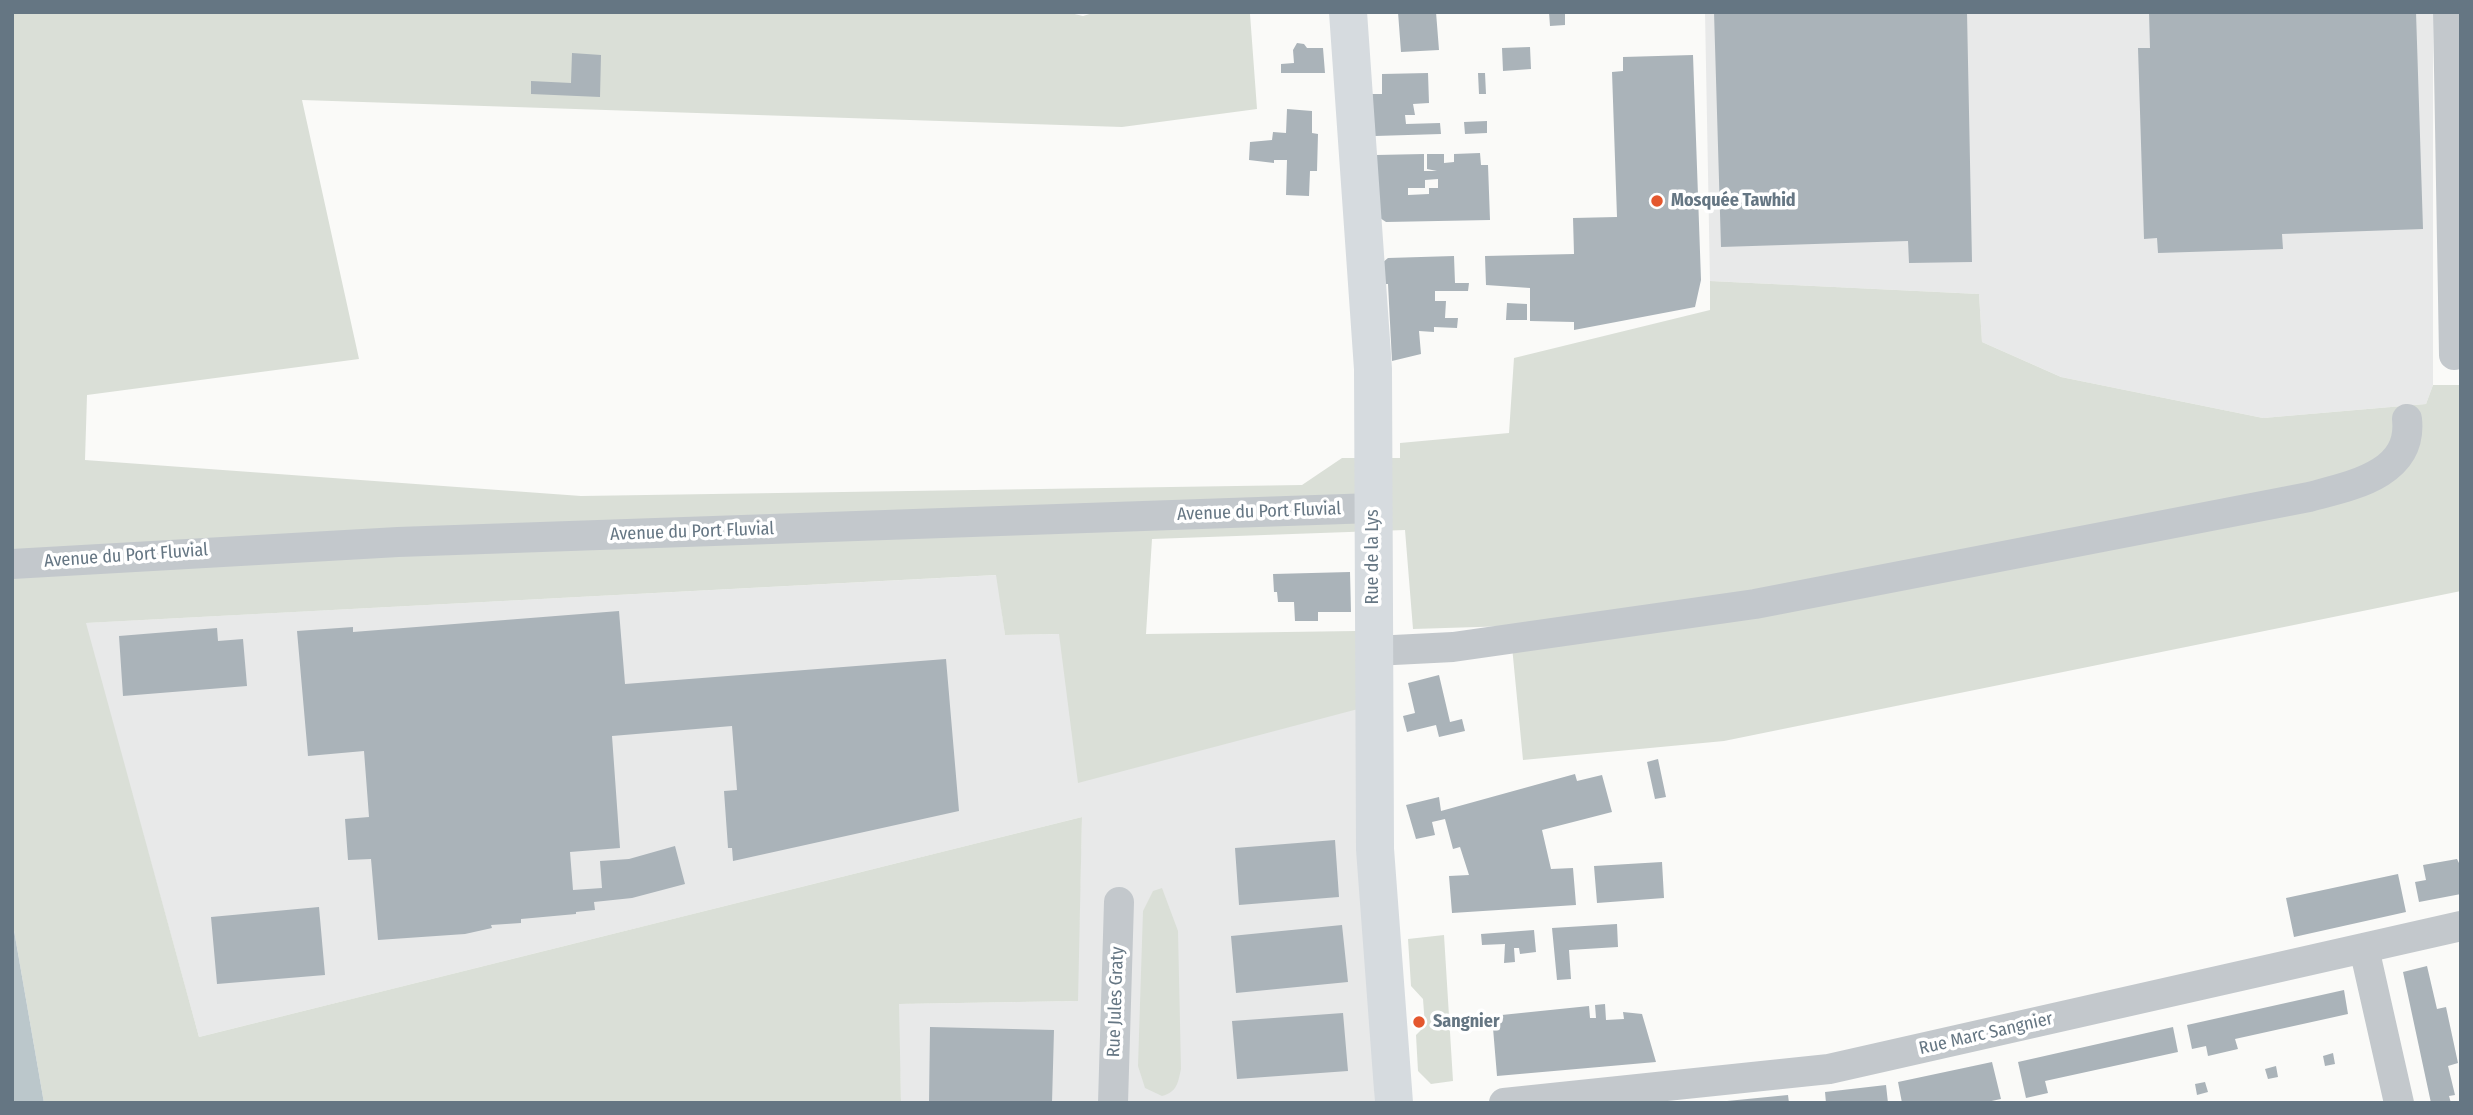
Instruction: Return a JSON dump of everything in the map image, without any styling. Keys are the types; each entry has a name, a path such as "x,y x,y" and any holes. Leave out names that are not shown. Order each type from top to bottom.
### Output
{"main road":[{"name":"Rue de la Lys","path":"1348,12 1371,311 1374,849 1394,1103"}],"street":[{"path":"2448,12 2456,228 2454,355"},
{"path":"1374,651 1453,647 1755,604 2309,497 2372,479 2384,472 2402,447 2407,419"},
{"name":"Avenue du Port Fluvial","path":"12,564 398,542 1373,508"},
{"name":"Rue Jules Graty","path":"1113,1103 1119,902"},
{"name":"Rue Marc Sangnier","path":"1504,1103 1829,1069 2461,926"},
{"path":"2364,948 2399,1103"}],"shaded area":[{"path":"12,12 1066,12 1083,16 1096,12 1255,12 1250,14 1257,109 1122,127 302,100 359,359 87,395 85,460 581,496 1302,485 1342,458 1400,458 1400,443 1509,433 1514,358 1710,310 1710,281 1979,294 1982,342 2061,377 2263,418 2426,404 2433,385 2461,385 2461,591 1724,741 1523,760 1510,626 1413,629 1405,530 1152,539 1146,634 1356,631 1358,709 1078,783 1059,634 1005,635 996,575 86,623 199,1037 1082,817 1078,1001 899,1004 901,1103 44,1103 12,919"},
{"path":"1705,12 2433,12 2433,385 2426,404 2263,418 2061,377 1982,342 1979,294 1710,281"},
{"path":"997,575 1005,635 1059,634 1358,709 1375,1103 901,1103 898,1004 1077,1001 1082,817 199,1037 85,623"},
{"path":"1162,888 1178,931 1181,1069 1174,1089 1162,1096 1145,1088 1138,1066 1143,911 1153,891"},
{"path":"12,919 44,1103 12,1103"},
{"path":"1444,935 1453,1081 1431,1084 1418,1071 1416,1035 1425,1026 1423,999 1411,986 1408,939"}],"building":[{"path":"1398,12 1436,12 1439,50 1401,52"},
{"path":"1549,12 1565,12 1565,25 1550,26"},
{"path":"1714,12 1967,12 1972,262 1909,263 1908,241 1721,247"},
{"path":"2149,12 2416,12 2423,229 2282,234 2283,249 2158,253 2157,238 2144,239 2138,48 2150,48"},
{"path":"1297,43 1304,44 1307,48 1323,48 1325,73 1281,73 1281,64 1294,63 1293,50"},
{"path":"1530,47 1531,69 1503,71 1502,48"},
{"path":"572,53 601,55 600,97 531,94 531,81 571,83"},
{"name":"Mosquée Tawhid","path":"1693,55 1701,280 1695,307 1574,330 1574,322 1530,321 1530,288 1486,285 1485,256 1574,254 1573,218 1617,217 1612,72 1623,71 1623,57"},
{"path":"1428,73 1429,103 1413,104 1415,115 1405,115 1406,124 1440,123 1441,134 1375,136 1372,94 1382,94 1382,74"},
{"path":"1478,73 1485,73 1486,94 1479,94"},
{"path":"1287,109 1312,111 1312,133 1318,134 1317,171 1310,171 1309,196 1286,195 1287,160 1274,160 1274,163 1249,160 1250,142 1272,140 1273,132 1286,133"},
{"path":"1487,121 1487,133 1465,134 1464,122"},
{"path":"1480,153 1481,165 1488,165 1490,220 1386,222 1380,218 1376,155 1424,154 1424,171 1437,171 1427,169 1427,154 1444,154 1444,163 1454,162 1454,154","holes":["1438,179 1438,188 1429,188 1429,194 1408,195 1408,188 1425,188 1425,180"]},
{"path":"1454,256 1455,283 1469,283 1468,291 1435,291 1435,301 1446,301 1445,318 1458,318 1457,328 1434,327 1434,332 1419,331 1421,354 1392,361 1388,284 1385,284 1382,263 1388,258"},
{"path":"1507,303 1527,304 1527,320 1506,320"},
{"path":"1350,572 1351,612 1318,612 1318,621 1295,621 1294,602 1278,602 1277,592 1274,592 1273,574"},
{"path":"619,611 625,684 946,659 959,811 733,861 732,848 728,848 724,791 737,790 732,726 612,736 620,848 570,852 573,890 602,888 600,861 629,859 675,846 685,884 632,898 594,902 595,910 576,914 521,919 521,923 491,925 492,928 465,934 378,940 371,859 348,860 345,819 369,817 364,751 308,756 297,631 353,627 353,632"},
{"path":"217,628 218,641 243,639 247,686 123,696 119,636"},
{"path":"1439,675 1450,722 1462,719 1465,731 1439,737 1436,725 1407,732 1403,716 1415,713 1408,683"},
{"path":"1658,759 1666,797 1655,799 1647,762"},
{"path":"1575,774 1577,781 1602,775 1612,812 1542,830 1551,869 1573,868 1576,905 1452,913 1449,876 1469,875 1460,847 1453,849 1445,819 1432,822 1435,835 1416,839 1406,805 1439,797 1441,811"},
{"path":"1335,840 1339,897 1239,905 1235,848"},
{"path":"2457,859 2461,867 2461,894 2419,902 2415,882 2426,880 2423,865"},
{"path":"1662,862 1664,898 1597,903 1594,866"},
{"path":"2398,874 2406,912 2294,937 2286,898"},
{"path":"319,907 325,975 217,984 211,917"},
{"path":"1617,924 1618,947 1569,950 1571,979 1557,980 1552,928"},
{"path":"1342,925 1348,982 1236,993 1231,936"},
{"path":"1534,930 1536,952 1520,954 1519,948 1514,948 1515,962 1504,963 1505,944 1482,945 1481,934"},
{"path":"2427,966 2437,1009 2446,1007 2458,1063 2448,1066 2455,1095 2449,1096 2451,1103 2431,1103 2403,972"},
{"path":"2344,990 2348,1014 2235,1039 2238,1049 2208,1056 2206,1046 2192,1049 2187,1025"},
{"path":"1605,1004 1606,1020 1624,1019 1623,1012 1642,1014 1656,1062 1497,1076 1492,1016 1589,1006 1590,1018 1596,1018 1595,1005"},
{"path":"1343,1013 1348,1071 1237,1079 1232,1021"},
{"path":"930,1027 1054,1030 1052,1103 929,1103"},
{"path":"2173,1027 2178,1052 2045,1081 2048,1093 2026,1098 2018,1062"},
{"path":"2333,1053 2335,1064 2325,1066 2323,1056"},
{"path":"1992,1062 2001,1099 1982,1103 1902,1103 1898,1082"},
{"path":"2276,1066 2278,1077 2268,1079 2265,1069"},
{"path":"2205,1082 2208,1092 2197,1095 2195,1084"},
{"path":"1886,1085 1888,1103 1826,1103 1825,1092"},
{"path":"1788,1095 1789,1103 1727,1101"}],"place":[{"name":"Mosquée Tawhid","path":"1657,201"},
{"name":"Sangnier","path":"1419,1022"}]}
